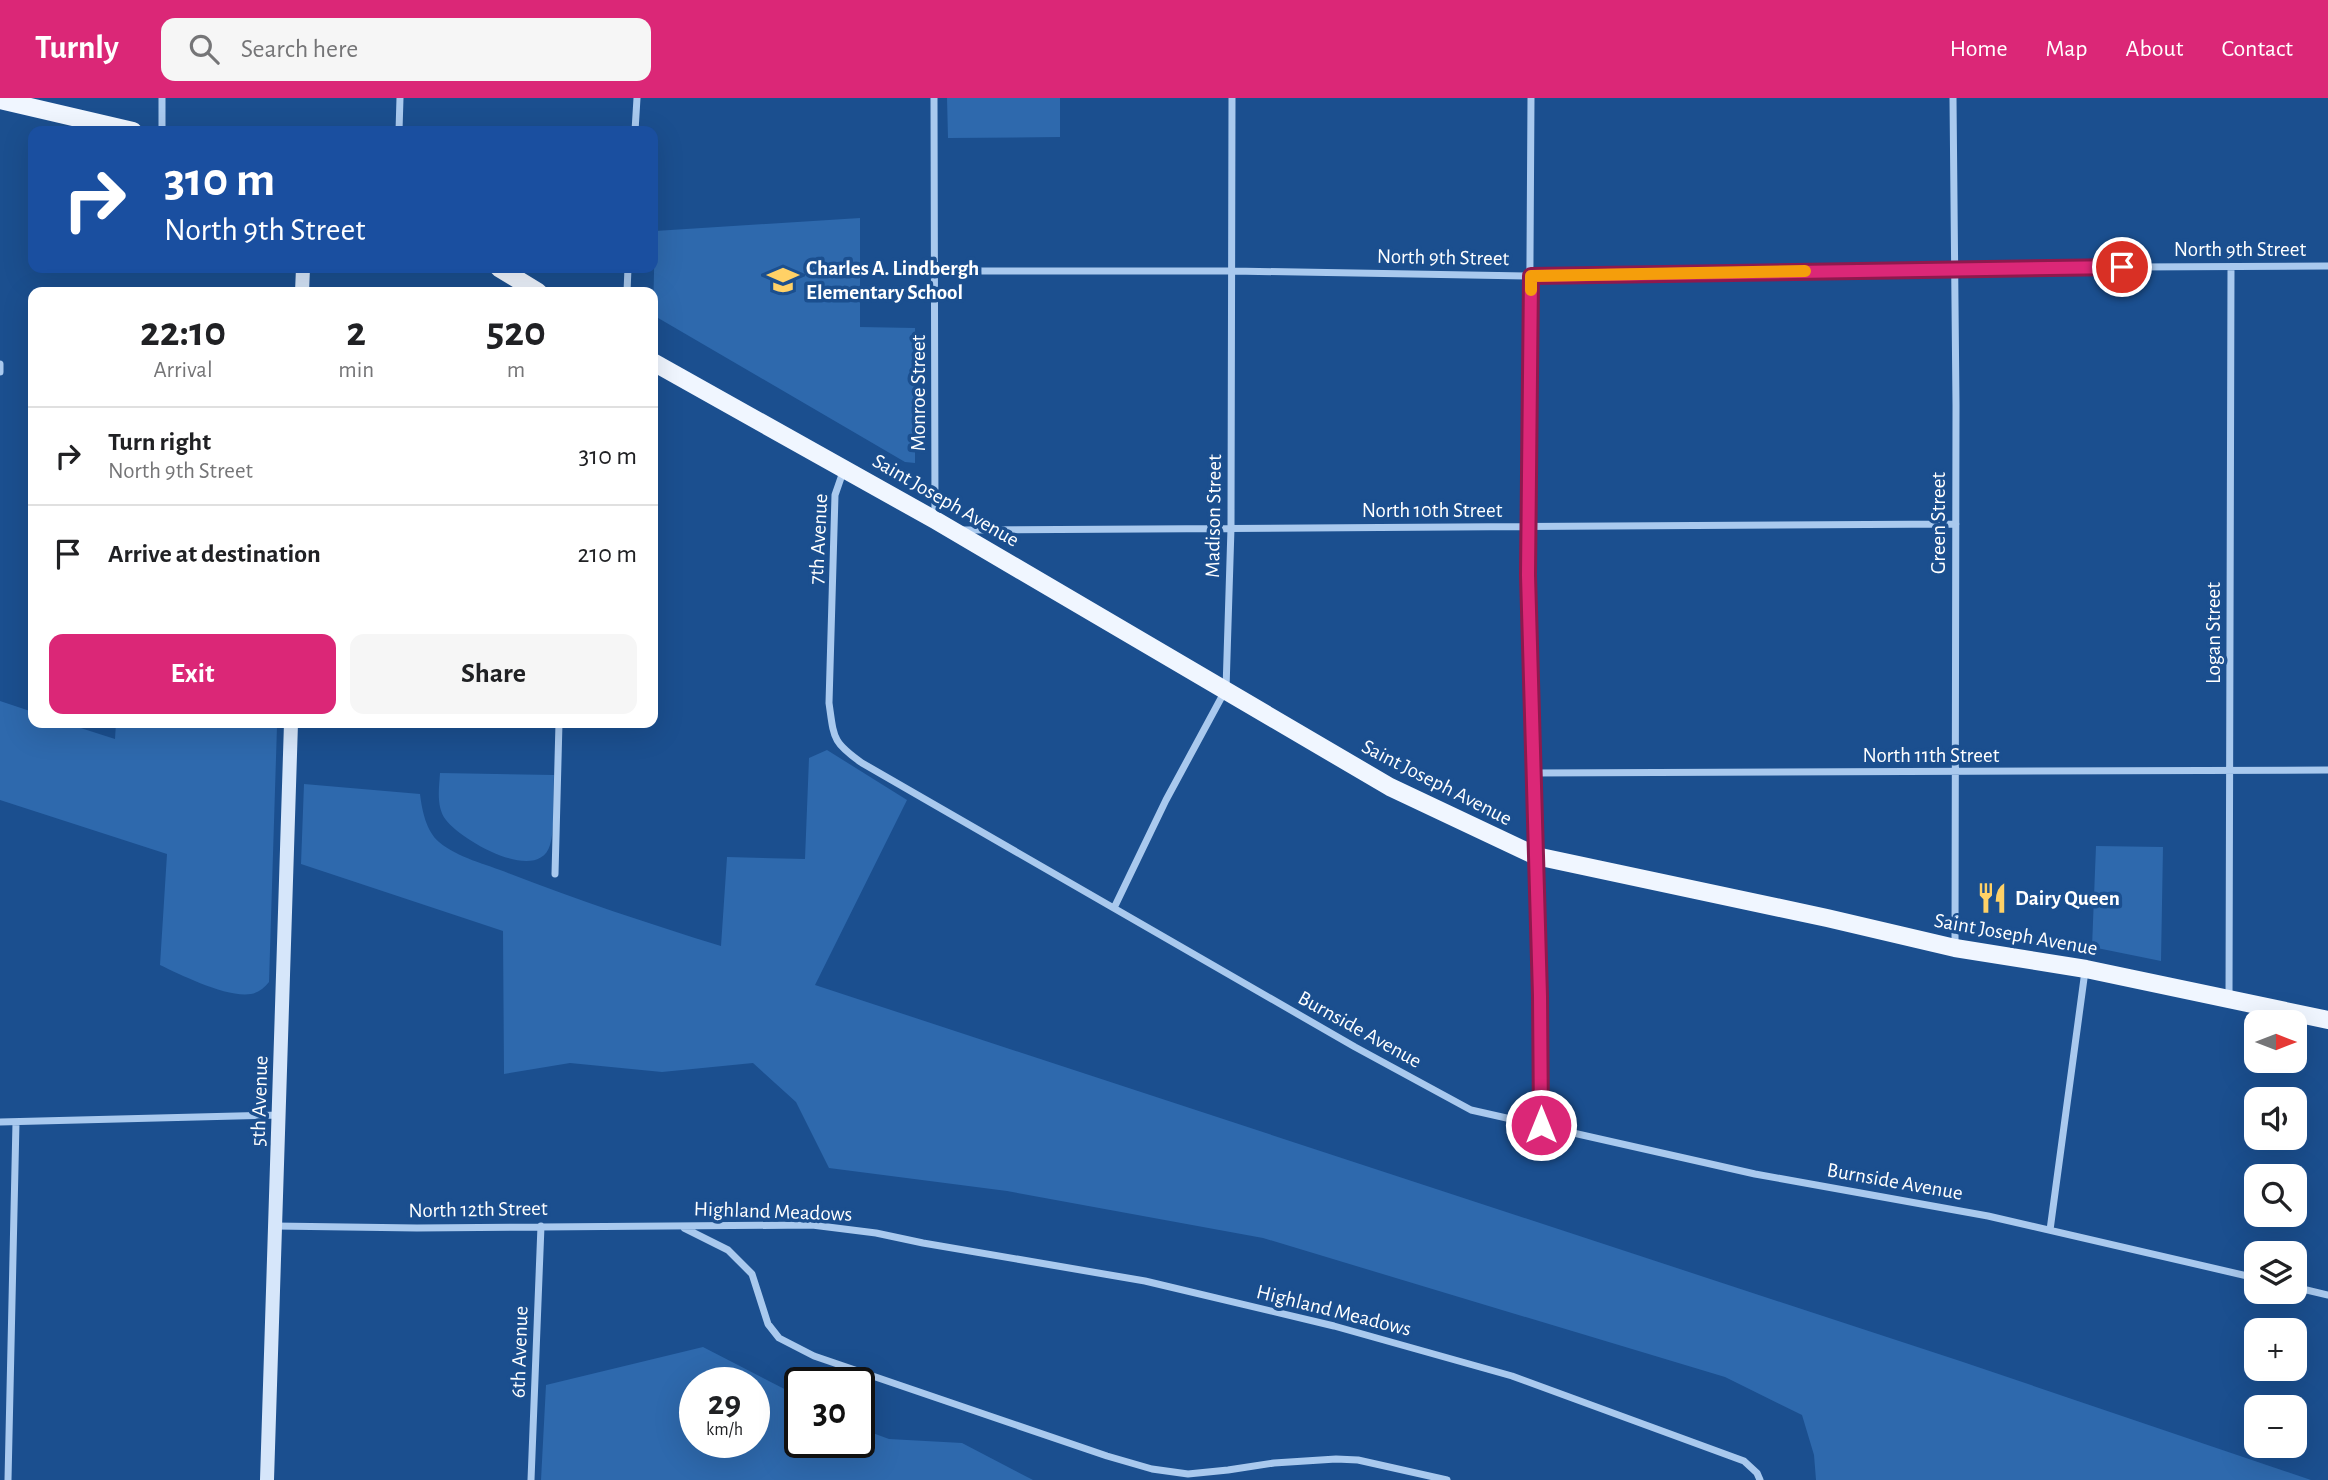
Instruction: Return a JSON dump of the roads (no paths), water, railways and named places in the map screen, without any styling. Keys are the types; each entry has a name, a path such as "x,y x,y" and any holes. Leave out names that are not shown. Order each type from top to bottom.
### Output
{"main road":[{"path":"0,100 112,126"},
{"path":"507,273 530,287"},
{"name":"Saint Joseph Avenue","path":"658,365 935,520 1390,787 1536,856 1955,948 2086,969 2328,1020"}],"street":[{"path":"162,98 162,126"},
{"path":"399,126 400,98"},
{"path":"635,126 637,98"},
{"name":"Monroe Street","path":"934,98 935,520"},
{"name":"Madison Street","path":"1114,908 1166,800 1226,689 1231,528 1232,98"},
{"path":"1531,98 1528,527 1541,1125"},
{"name":"Green Street","path":"1953,98 1955,948"},
{"name":"North 9th Street","path":"935,271 1233,271 1531,276 1955,268 2328,266"},
{"name":"Logan Street","path":"2229,1000 2231,267"},
{"path":"0,364 0,372"},
{"name":"7th Avenue","path":"832,613 835,495 844,468"},
{"name":"North 10th Street","path":"951,530 1956,524"},
{"name":"Burnside Avenue","path":"832,613 829,703 833,731 837,743 843,749 1355,1047 1471,1110 1755,1174 1988,1216 2244,1275"},
{"name":"5th Avenue","path":"267,1480 291,728"},
{"path":"555,874 559,728"},
{"name":"North 11th Street","path":"1534,773 2328,770"},
{"path":"2050,1230 2086,969"},
{"path":"0,1122 279,1115"},
{"path":"8,1480 16,1122"},
{"name":"Highland Meadows","path":"681,1226 811,1225 876,1233 1145,1281 1334,1326 1511,1376 1744,1461 1760,1480"},
{"name":"North 12th Street","path":"275,1226 681,1226"},
{"name":"6th Avenue","path":"531,1480 541,1226"},
{"name":"Highland Meadows","path":"681,1226 728,1250 752,1274 768,1324 779,1338 814,1356 1107,1456 1152,1469 1188,1474 1274,1463 1358,1460 1447,1480"},
{"path":"2307,1290 2328,1295"}],"place":[{"name":"Charles A. Lindbergh Elementary School","path":"783,280"},
{"name":"Dairy Queen","path":"1992,898"}]}
